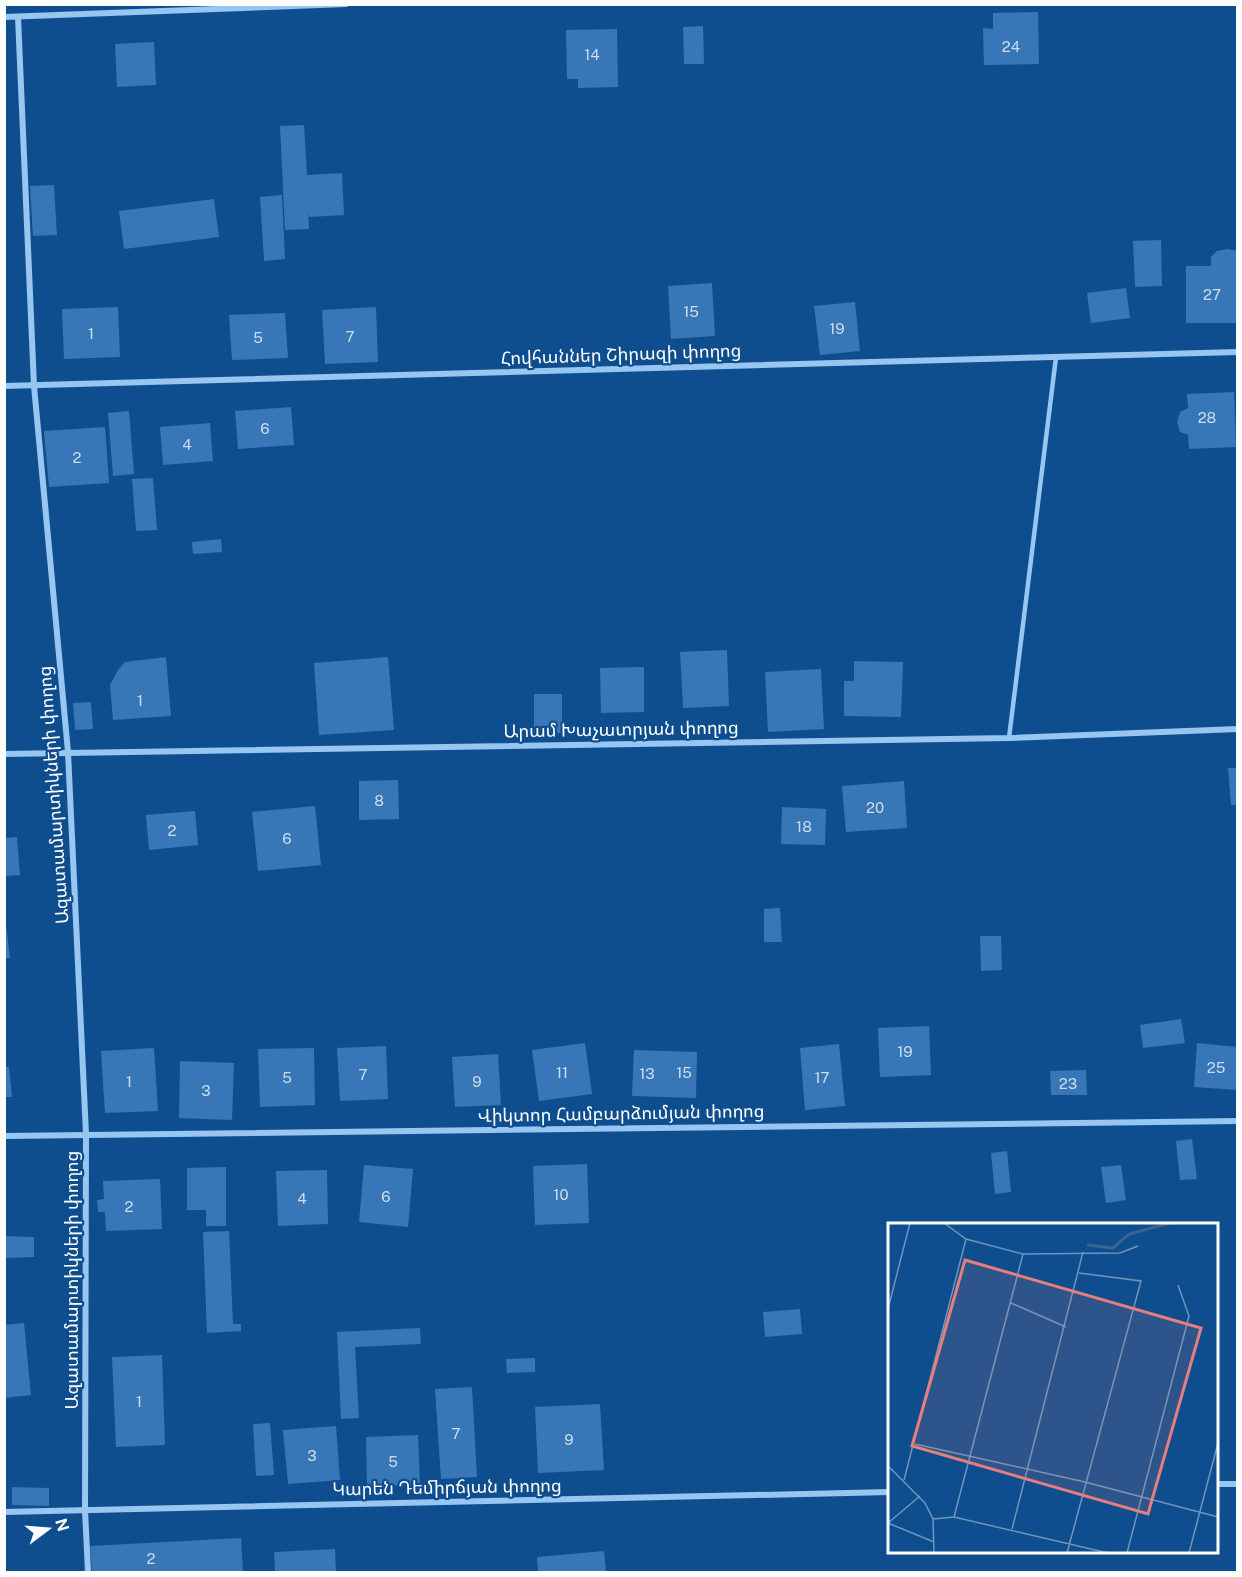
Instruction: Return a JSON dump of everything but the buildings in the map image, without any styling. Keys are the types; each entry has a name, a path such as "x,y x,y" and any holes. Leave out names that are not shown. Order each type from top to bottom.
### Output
{"street":[{"path":"4,17 346,4"},
{"name":"Ազատամարտիկների փողոց","path":"18,17 34,386 68,752 86,1134 85,1510 88,1572"},
{"name":"Հովհաններ Շիրազի փողոց","path":"4,386 1238,352"},
{"name":"Արամ Խաչատրյան փողոց","path":"4,754 1009,738 1238,729"},
{"name":"Վիկտոր Համբարձումյան փողոց","path":"4,1136 1238,1121"},
{"path":"1218,1484 1238,1484"},
{"name":"Կարեն Դեմիրճյան փողոց","path":"4,1512 888,1492"}],"lane":[{"path":"1009,738 1056,357"}]}
